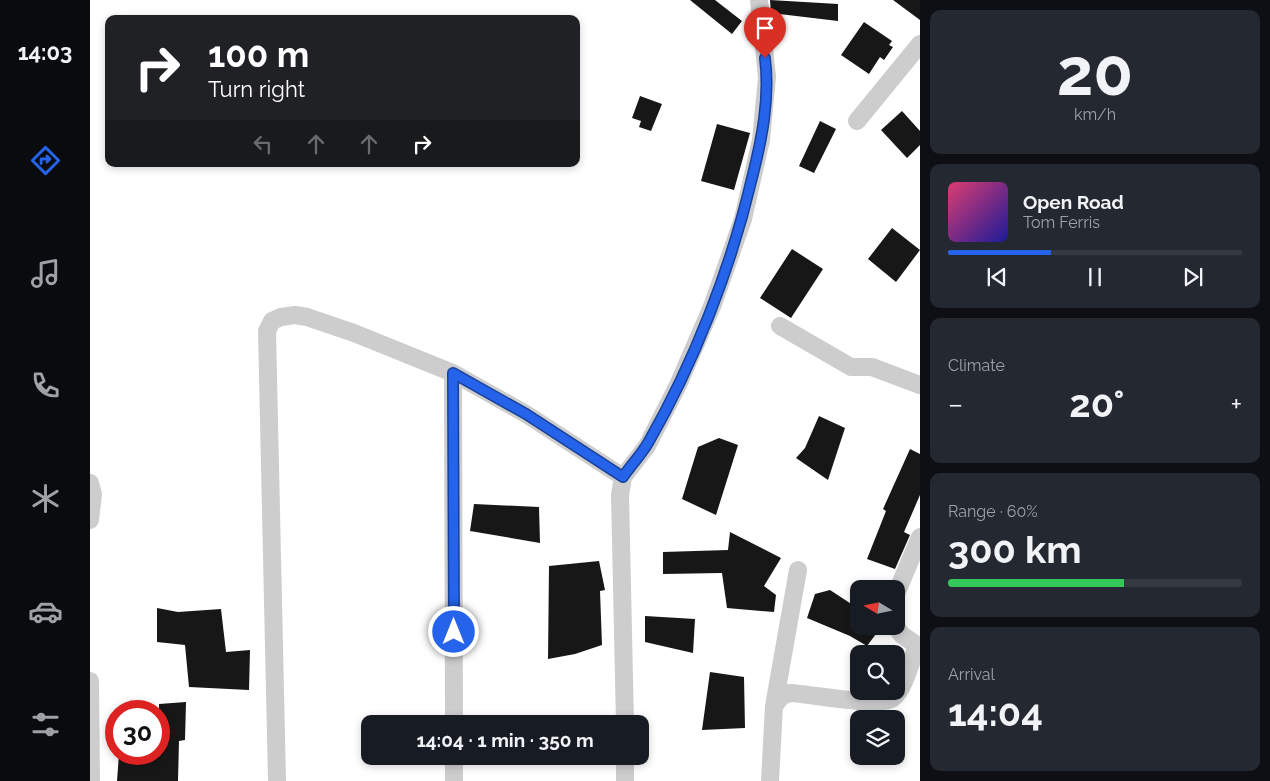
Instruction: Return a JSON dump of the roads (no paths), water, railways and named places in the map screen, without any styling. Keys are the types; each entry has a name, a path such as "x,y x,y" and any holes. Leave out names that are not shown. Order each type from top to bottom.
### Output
{"street":[{"path":"625,715 620,494 623,477 647,446 678,385 713,304 743,219 761,140 767,77 759,0"},
{"path":"856,121 920,44"},
{"path":"277,781 267,331 272,321 281,317 295,315 308,317 354,333 453,373 526,414 623,477"},
{"path":"780,326 851,367 872,367 920,385"},
{"path":"453,373 454,715"},
{"path":"90,483 94,494 90,520"},
{"path":"902,580 920,537"},
{"path":"770,781 774,706 798,570"},
{"path":"774,706 782,696 790,693 878,703 893,699 899,692 917,646 902,635"},
{"path":"90,681 92,781"},
{"path":"454,765 454,781"},
{"path":"626,765 626,781"}]}
